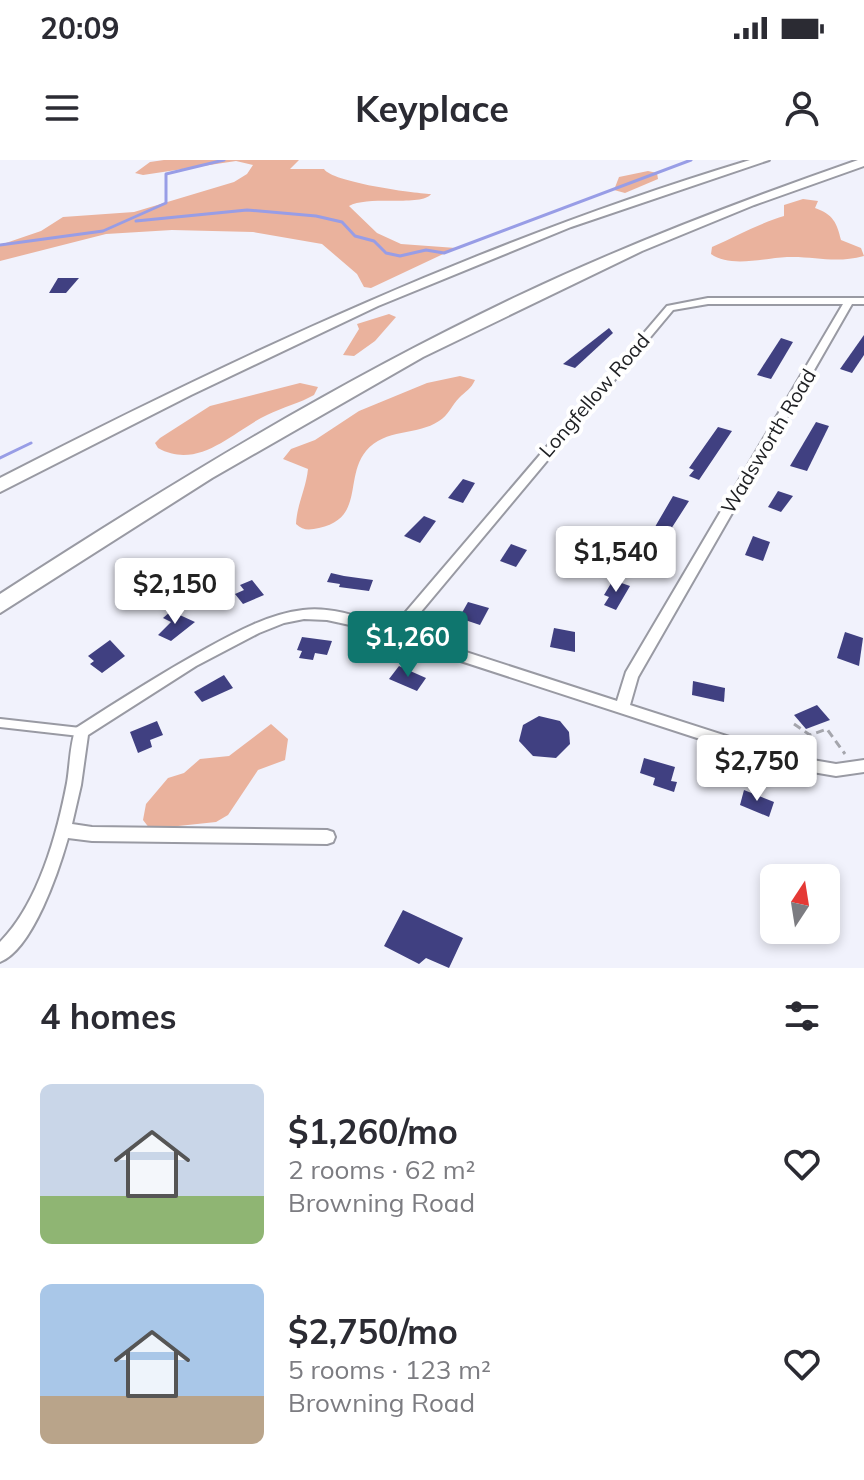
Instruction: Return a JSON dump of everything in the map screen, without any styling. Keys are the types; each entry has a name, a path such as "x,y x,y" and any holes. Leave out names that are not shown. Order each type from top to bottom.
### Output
{"highway":[{"path":"0,486 248,361 379,302 568,226 763,160"},
{"path":"0,605 191,482 342,394 461,330 664,235 864,162"}],"street":[{"name":"Longfellow Road","path":"395,634 670,308 708,301 864,301"},
{"name":"Wadsworth Road","path":"622,708 631,676 849,301"},
{"path":"0,954 20,934 63,830 77,777 81,732 251,631 279,619 316,614 395,634 789,762 836,770 864,766"},
{"path":"63,830 92,834 327,837"}],"lane":[{"path":"0,723 81,732"}],"path":[{"path":"794,724 810,735 827,729 833,733 834,742 845,754"}],"shaded area":[{"path":"299,160 290,169 324,169 356,182 431,194 417,200 369,201 349,206 377,233 401,244 456,248 371,288 364,287 357,274 322,244 253,232 172,230 106,234 0,261 0,245 41,231 63,217 134,212 234,182 247,174 253,165 236,161 143,175 135,173 150,162"},
{"path":"648,171 657,173 658,179 625,193 614,190 619,177"},
{"path":"803,199 818,201 815,208 833,220 841,240 861,248 864,256 728,261 711,254 712,247 784,216 784,205"},
{"path":"389,314 396,317 375,341 354,356 343,355 359,329 357,324"},
{"path":"460,376 475,380 442,419 421,429 382,439 366,451 343,516 316,529 304,529 296,524 308,469 283,459 291,449 315,440 359,411 427,383"},
{"path":"300,383 318,387 314,395 267,415 202,452 173,454 158,448 155,443 210,406"},
{"path":"271,724 288,739 285,760 258,770 228,815 216,822 150,829 143,820 146,804 168,778 184,773 200,759 229,756"}],"building":[{"path":"58,278 79,278 66,293 49,293"},
{"path":"609,328 613,333 575,368 563,364"},
{"path":"864,335 864,355 852,373 840,369"},
{"path":"781,338 793,342 771,379 757,375"},
{"path":"816,422 829,426 807,471 790,466"},
{"path":"718,427 732,431 699,480 689,476 694,470 689,468"},
{"path":"463,479 475,483 463,503 448,498"},
{"path":"778,491 793,496 781,512 768,507"},
{"path":"673,496 689,501 653,557 637,551 641,544 636,542 643,530 652,532"},
{"path":"424,516 436,521 420,543 404,536"},
{"path":"753,536 770,542 763,561 745,555"},
{"path":"511,544 527,550 516,567 500,561"},
{"path":"331,573 373,580 369,591 339,587 340,584 327,582"},
{"path":"252,580 264,595 243,604 235,594 244,590 240,585"},
{"path":"613,580 630,586 616,610 604,605 609,597 604,595"},
{"path":"468,602 489,608 480,625 459,618"},
{"path":"171,611 195,622 171,641 158,635 171,622 163,618"},
{"path":"554,628 575,632 575,652 550,647"},
{"path":"845,632 863,638 859,666 837,658"},
{"path":"302,637 332,641 327,655 315,653 313,660 299,658 302,651 297,650"},
{"path":"110,640 125,656 102,673 90,664 94,661 88,656"},
{"path":"399,666 426,678 417,691 389,679"},
{"path":"224,675 233,688 202,702 194,692"},
{"path":"693,681 725,688 724,702 692,695"},
{"path":"817,705 830,720 806,729 794,715"},
{"path":"539,716 560,721 569,732 570,744 556,758 533,756 519,741 523,725"},
{"path":"157,721 163,735 150,740 152,747 138,753 130,732"},
{"path":"644,758 675,767 671,781 677,782 674,792 653,785 655,778 640,773"},
{"path":"744,790 774,802 769,817 740,805"},
{"path":"403,910 463,938 449,968 426,958 419,964 384,946"}],"waterway":[{"path":"0,245 103,231 166,203 166,174 224,160"},
{"path":"136,221 247,210 316,216 342,222 355,236 374,241 386,253 400,256 426,250 444,253 691,160"},
{"path":"0,458 31,443"}]}
